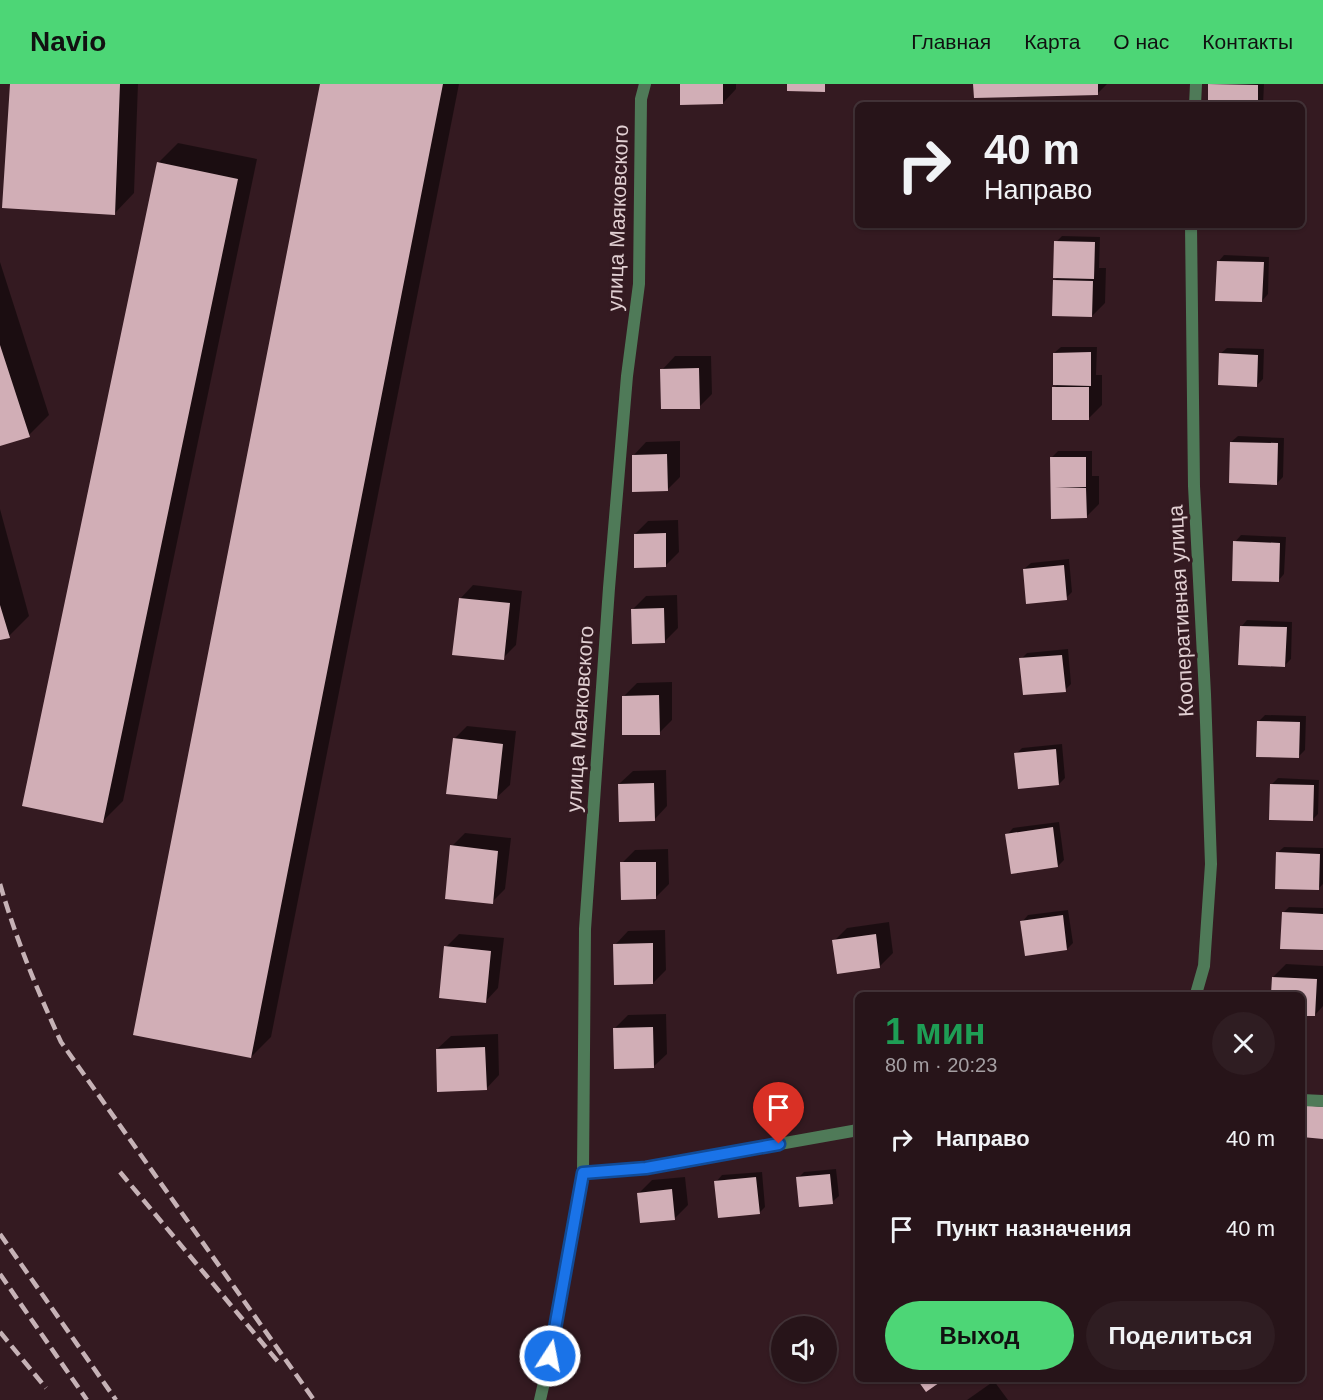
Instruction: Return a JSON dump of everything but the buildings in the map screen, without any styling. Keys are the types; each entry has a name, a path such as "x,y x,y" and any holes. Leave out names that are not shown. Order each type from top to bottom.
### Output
{"street":[{"name":"улица Маяковского","path":"540,1400 583,1173 585,929 620,459 627,376 639,284 641,99 645,84"},
{"path":"1195,102 1196,84"},
{"name":"Кооперативная улица","path":"1191,228 1194,486 1211,864 1204,966 1197,992"},
{"path":"1305,1100 1323,1101"},
{"path":"583,1173 646,1168 855,1131"}],"railway":[{"path":"0,884 28,964 61,1042 314,1400"},
{"path":"120,1172 279,1363"},
{"path":"0,1234 116,1400"},
{"path":"0,1274 87,1400"},
{"path":"0,1332 46,1388"}],"route":[{"path":"550,1356 583,1173 646,1168 779,1144"}]}
